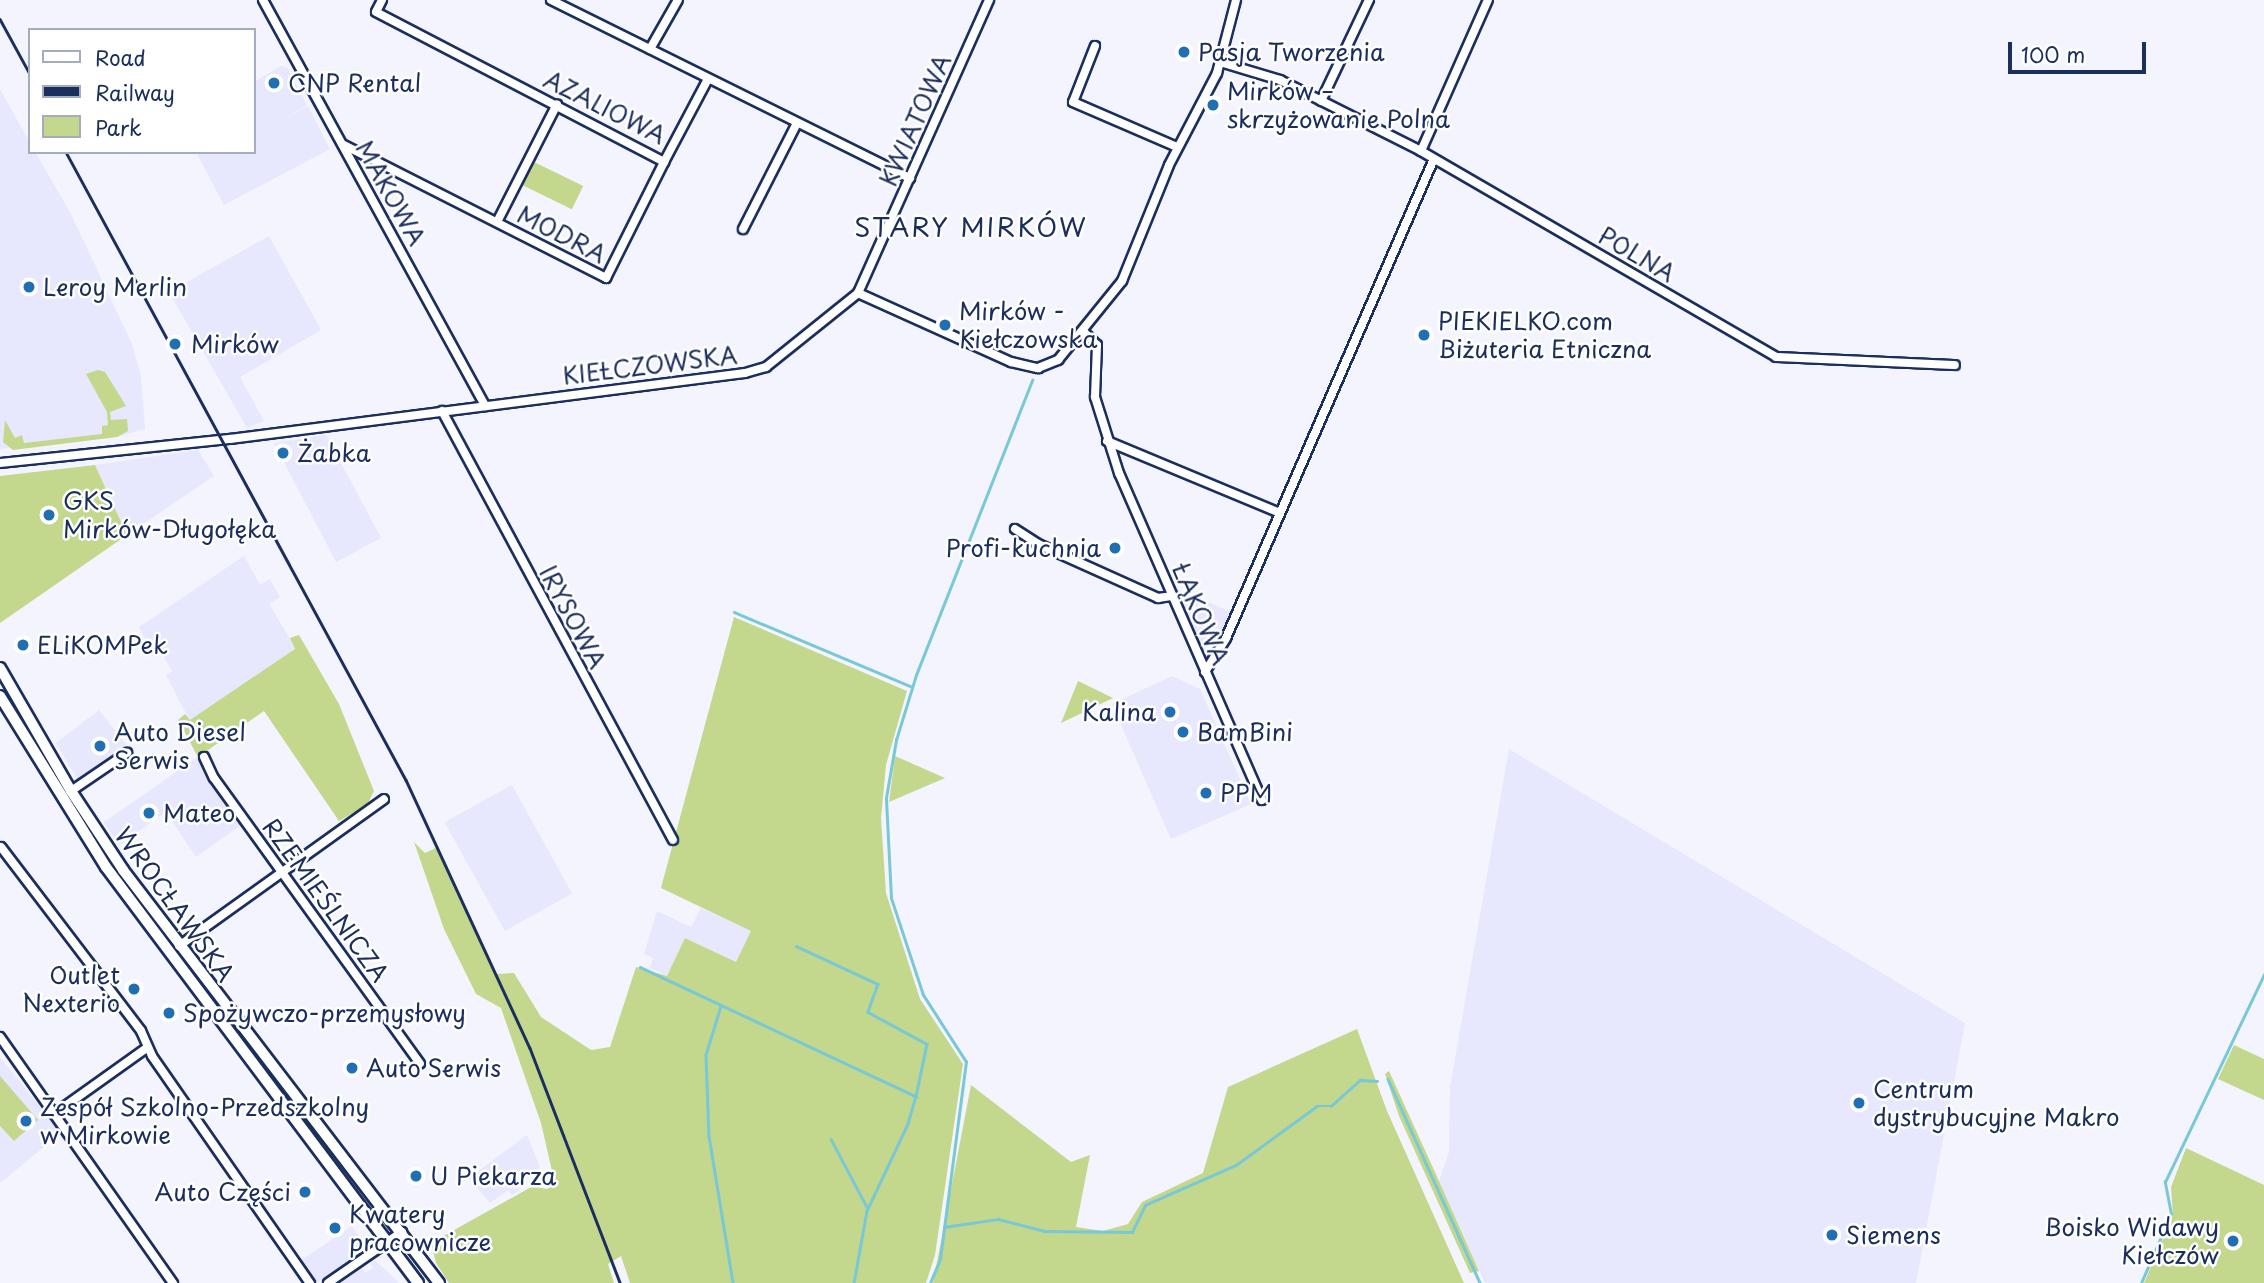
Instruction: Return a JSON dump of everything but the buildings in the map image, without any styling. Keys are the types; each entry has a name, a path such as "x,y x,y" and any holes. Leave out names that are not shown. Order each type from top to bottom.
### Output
{"main road":[{"name":"WROCŁAWSKA","path":"0,668 71,792 179,946 439,1283"},
{"name":"WROCŁAWSKA","path":"0,696 106,867 418,1283"}],"street":[{"name":"MAKOWA","path":"263,0 485,405"},
{"name":"AZALIOWA","path":"382,0 376,12 664,162 708,79"},
{"path":"551,0 910,178"},
{"path":"650,49 678,0"},
{"name":"KWIATOWA","path":"858,293 989,0"},
{"path":"858,293 1027,368 1054,363 1084,332 1122,281 1177,147 1205,103 1220,62 1236,0"},
{"path":"1321,101 1369,0"},
{"path":"1421,151 1488,0"},
{"path":"1095,46 1073,102 1177,147"},
{"name":"POLNA","path":"1220,62 1280,80 1421,151 1776,357 1955,365"},
{"name":"MODRA","path":"497,222 557,104"},
{"path":"743,229 797,123"},
{"name":"MODRA","path":"343,145 606,278 664,162"},
{"path":"1205,672 1211,669 1226,638 1433,160"},
{"name":"KIEŁCZOWSKA","path":"0,463 442,411 760,369 858,293"},
{"name":"ŁĄKOWA","path":"1084,332 1097,345 1093,381 1107,442 1262,800"},
{"name":"IRYSOWA","path":"442,411 673,840"},
{"path":"1107,442 1280,513"},
{"path":"1015,529 1038,544 1158,598 1173,596"},
{"path":"71,792 127,752"},
{"name":"RZEMIEŚLNICZA","path":"204,757 282,872 420,1064"},
{"path":"179,946 384,799"},
{"path":"1,847 141,1031 148,1046 310,1283"},
{"path":"0,1037 173,1283"},
{"path":"54,1114 148,1046"},
{"path":"328,1283 402,1233"}],"shaded area":[{"path":"281,66 287,67 307,105 282,120 308,106 330,149 224,205 197,154 256,154 256,81"},
{"path":"0,89 28,139 28,154 36,154 70,212 132,344 141,376 145,429 117,437 0,449"},
{"path":"269,236 321,330 240,377 264,421 247,428 169,292"},
{"path":"326,435 381,538 336,562 274,443"},
{"path":"198,450 214,476 127,535 95,465"},
{"path":"244,556 260,585 270,579 280,597 269,604 296,649 190,721 166,675 172,671 155,641 148,644 139,627"},
{"path":"1176,589 1234,613 1210,664"},
{"path":"1172,676 1200,689 1251,804 1171,839 1112,704"},
{"path":"99,710 133,754 82,787 56,743"},
{"path":"1509,749 1965,1023 1916,1283 1485,1283 1439,1181 1449,1152 1450,1087"},
{"path":"198,757 241,825 196,857 166,812 119,845 104,822"},
{"path":"512,785 572,893 505,931 445,822"},
{"path":"701,908 751,931 736,962 686,938 667,976 650,968 653,958 644,954 657,911 691,927"},
{"name":"Zespół Szkolno-Przedszkolny w Mirkowie","path":"0,1057 61,1133 0,1183"},
{"path":"527,1135 540,1167 516,1184 520,1190 512,1195 508,1190 490,1203 469,1178"},
{"path":"352,1226 367,1248 316,1283 301,1261"},
{"path":"375,1260 399,1283 340,1283 362,1268 365,1273 373,1268 370,1264"}],"green space":[{"path":"532,161 583,186 572,209 521,184"},
{"path":"98,370 105,372 126,406 110,412 111,420 127,419 128,431 117,437 13,450 3,442 5,420 15,438 22,435 24,443 102,434 102,426 108,425 107,412 86,374"},
{"name":"GKS Mirków-Długołęka","path":"95,465 127,535 0,623 0,476"},
{"path":"734,617 907,691 886,765 881,818 886,893 920,999 963,1064 935,1255 926,1283 630,1283 621,1256 608,1264 614,1283 449,1283 436,1263 431,1243 533,1186 547,1189 555,1184 541,1123 501,1008 476,994 444,929 414,842 425,853 438,847 496,974 514,973 541,1017 591,1050 610,1047 636,967 667,976 685,938 736,962 751,931 661,888"},
{"path":"299,635 339,704 374,791 367,805 339,821 264,711 198,757 178,720 185,714 190,720 295,649 290,638"},
{"path":"1078,681 1113,698 1061,723"},
{"path":"895,756 945,778 889,802"},
{"path":"1357,1029 1387,1111 1464,1283 933,1283 971,1085 1071,1162 1090,1155 1076,1227 1103,1231 1128,1224 1142,1202 1203,1173 1228,1087"},
{"path":"2234,1045 2264,1059 2264,1100 2218,1079"},
{"path":"1389,1071 1479,1271 1470,1273 1399,1116 1385,1074"},
{"path":"0,1076 38,1120 14,1141 0,1126"},
{"path":"2186,1148 2264,1185 2264,1283 2144,1283 2173,1215 2171,1187"}],"waterway":[{"path":"930,1283 940,1259 966,1062 923,995 891,898 886,798 896,740 916,675 1032,380"},
{"path":"734,612 910,686"},
{"path":"796,946 878,984 868,1012 927,1044 916,1096"},
{"path":"640,967 916,1096 908,1124 867,1211 854,1283"},
{"path":"2141,1283 2171,1214 2165,1182 2264,974"},
{"path":"721,1006 706,1055 709,1136 733,1283"},
{"path":"1388,1079 1480,1283"},
{"path":"944,1227 998,1219 1045,1231 1132,1232 1145,1205 1236,1165 1317,1106 1331,1106 1360,1080 1377,1081"},
{"path":"831,1139 867,1207"}],"railway":[{"path":"0,19 28,70"},
{"path":"67,154 406,780 530,1048 620,1283"}],"place":[{"name":"Pasja Tworzenia","path":"1184,52"},
{"name":"CNP Rental","path":"274,83"},
{"name":"Mirków – skrzyżowanie Polna","path":"1213,105"},
{"name":"Leroy Merlin","path":"29,287"},
{"name":"Mirków - Kiełczowska","path":"945,325"},
{"name":"PIEKIELKO.com Biżuteria Etniczna","path":"1424,335"},
{"name":"Mirków","path":"175,344"},
{"name":"Żabka","path":"283,453"},
{"name":"GKS Mirków-Długołęka","path":"49,515"},
{"name":"Profi-kuchnia","path":"1115,548"},
{"name":"ELiKOMPek","path":"23,645"},
{"name":"Kalina","path":"1170,712"},
{"name":"BamBini","path":"1183,732"},
{"name":"Auto Diesel Serwis","path":"100,746"},
{"name":"PPM","path":"1206,793"},
{"name":"Mateo","path":"149,813"},
{"name":"Outlet Nexterio","path":"134,989"},
{"name":"Spożywczo-przemysłowy","path":"169,1013"},
{"name":"Auto Serwis","path":"352,1068"},
{"name":"Centrum dystrybucyjne Makro","path":"1859,1103"},
{"name":"Zespół Szkolno-Przedszkolny w Mirkowie","path":"26,1121"},
{"name":"U Piekarza","path":"416,1176"},
{"name":"Auto Części","path":"305,1192"},
{"name":"Kwatery pracownicze","path":"335,1228"},
{"name":"Siemens","path":"1832,1235"},
{"name":"Boisko Widawy Kiełczów","path":"2233,1241"}],"district":[{"name":"STARY MIRKÓW","path":"971,227"}]}
